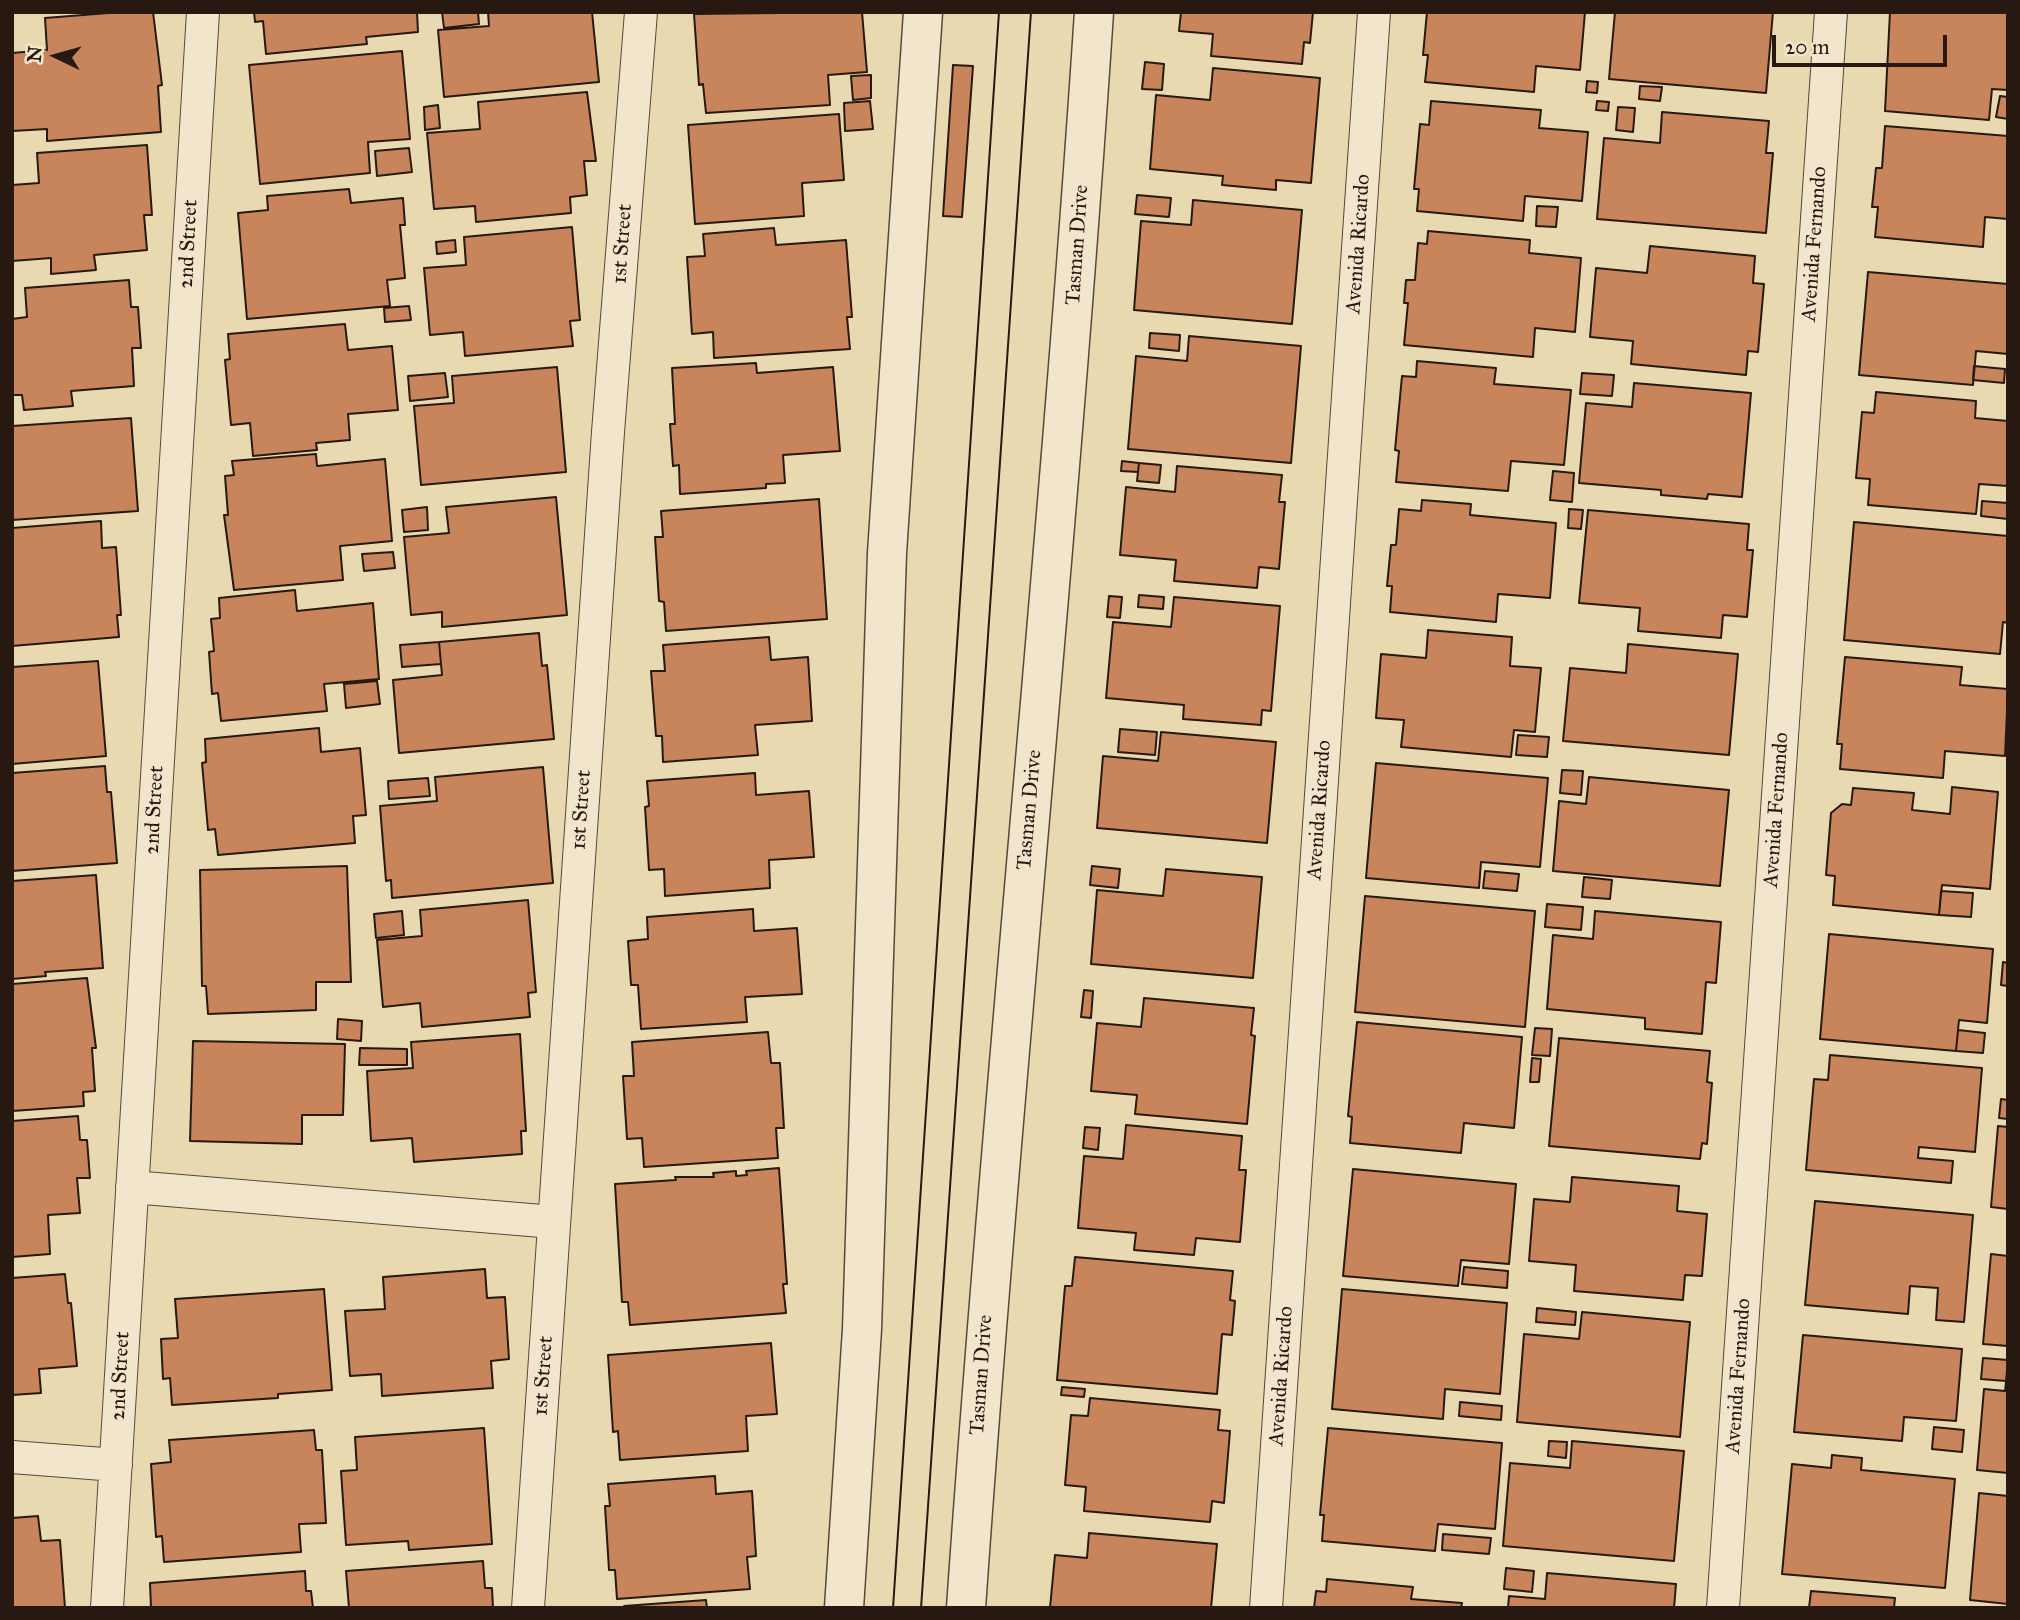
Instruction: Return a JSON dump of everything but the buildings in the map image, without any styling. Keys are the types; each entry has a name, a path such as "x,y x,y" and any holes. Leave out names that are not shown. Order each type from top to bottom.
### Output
{"street":[{"path":"844,1608 862,1329 887,553 923,12"},
{"name":"Tasman Drive","path":"966,1608 988,1300 1074,312 1094,12"}],"lane":[{"name":"2nd Street","path":"107,1608 203,12"},
{"name":"1st Street","path":"528,1608 641,12"},
{"name":"Avenida Ricardo","path":"1266,1608 1374,12"},
{"name":"Avenida Fernando","path":"1723,1608 1831,12"},
{"path":"132,1187 554,1222"},
{"path":"12,1457 116,1465"}],"tram line":[{"path":"893,1608 999,12"},
{"path":"921,1608 1031,12"}]}
